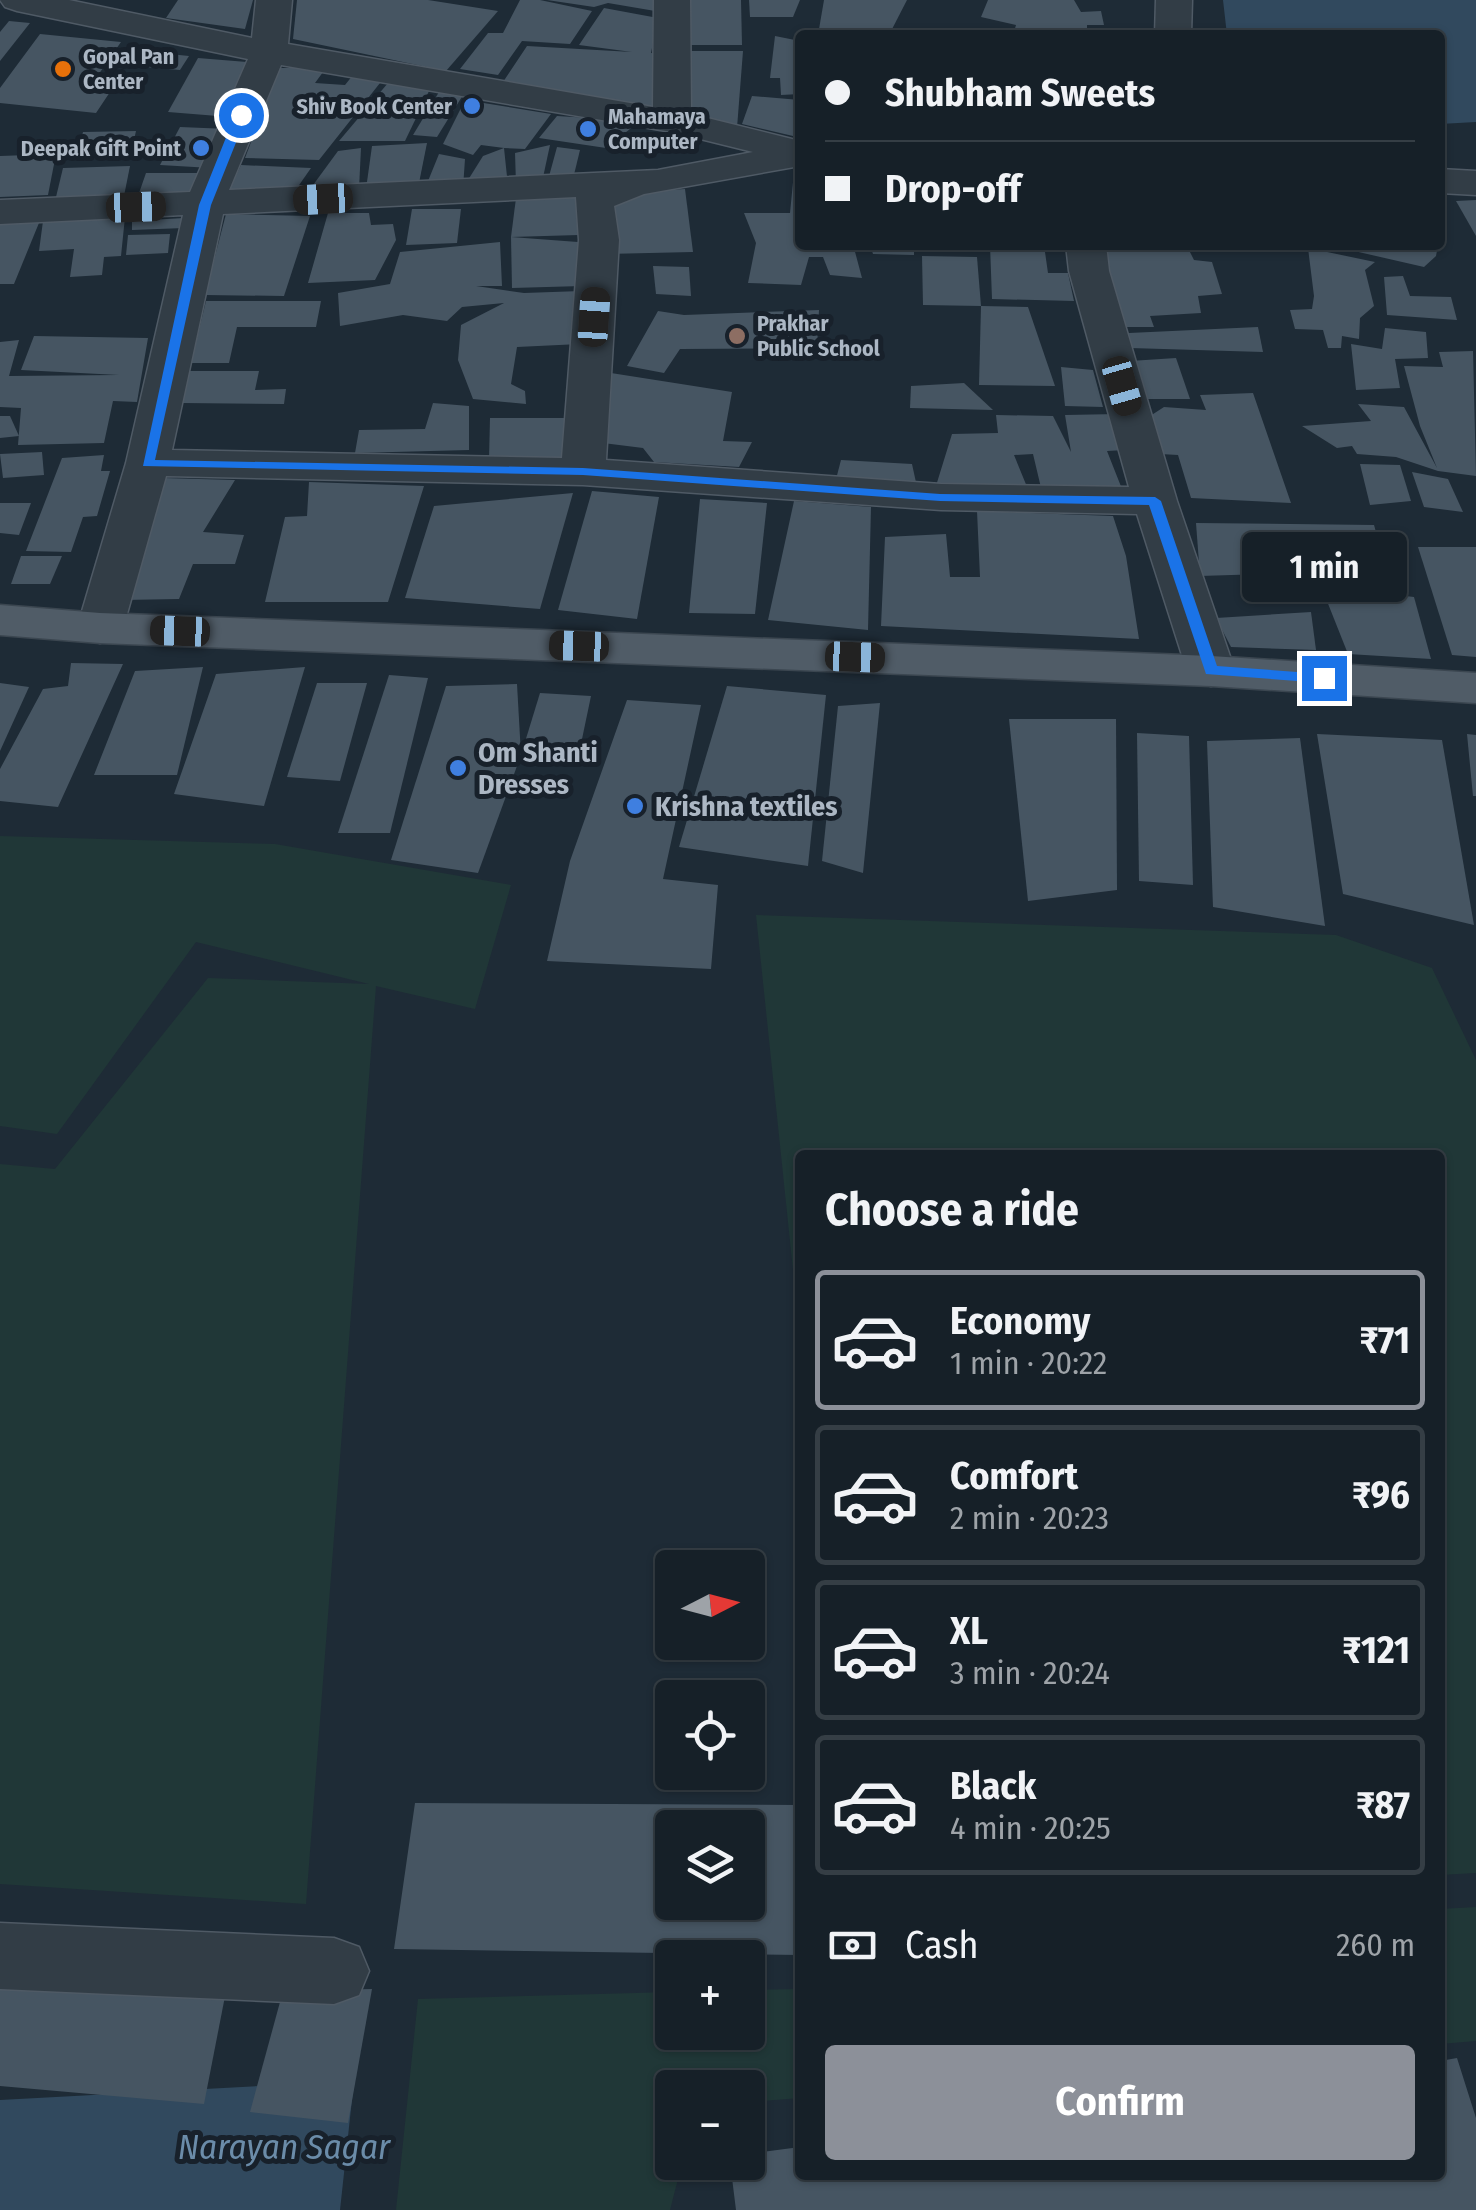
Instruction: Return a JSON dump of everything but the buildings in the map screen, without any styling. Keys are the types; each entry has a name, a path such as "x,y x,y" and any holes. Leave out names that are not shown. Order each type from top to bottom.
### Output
{"main road":[{"path":"0,620 100,628 1211,670 1476,688"}],"street":[{"path":"18,0 269,52 672,121 795,153"},
{"path":"100,628 148,463 205,205 213,178 269,52 274,0"},
{"path":"672,0 672,121"},
{"path":"1174,0 1174,30"},
{"path":"0,212 638,183 795,155"},
{"path":"1445,181 1476,183"},
{"path":"583,472 599,240 594,200 638,183"},
{"path":"1087,250 1089,271 1155,501 1211,670"},
{"path":"148,463 583,472 940,498 1155,501"},
{"path":"0,1956 334,1971"}],"green space":[{"path":"0,836 275,844 511,885 475,1009 376,986 306,1904 0,1884 0,1164 55,1169 208,978 369,984 196,942 57,1134 0,1126"},
{"path":"756,915 1336,935 1432,968 1476,1060 1476,1873 1445,1875 1445,1150 795,1150 795,1289"},
{"path":"1476,1907 1476,2041 1445,2044 1445,1909"},
{"path":"795,1989 795,2098 765,2101 765,2070 655,2070 655,2180 678,2180 670,2210 396,2210 418,1999 655,1992 655,2050 765,2050 765,1990"}],"water":[{"path":"1223,0 1476,0 1476,122 1445,124 1445,30 1226,30"},
{"name":"Narayan Sagar","path":"354,2081 340,2210 0,2210 0,2100"}],"place":[{"name":"Gopal Pan Center","path":"63,69"},
{"name":"Shiv Book Center","path":"472,106"},
{"name":"Mahamaya Computer","path":"588,129"},
{"name":"Deepak Gift Point","path":"201,148"},
{"name":"Prakhar Public School","path":"737,336"},
{"name":"Om Shanti Dresses","path":"458,768"},
{"name":"Krishna textiles","path":"635,806"}],"route":[{"path":"241,115 205,205 148,463 583,472 940,498 1155,501 1211,670 1324,678"}]}
